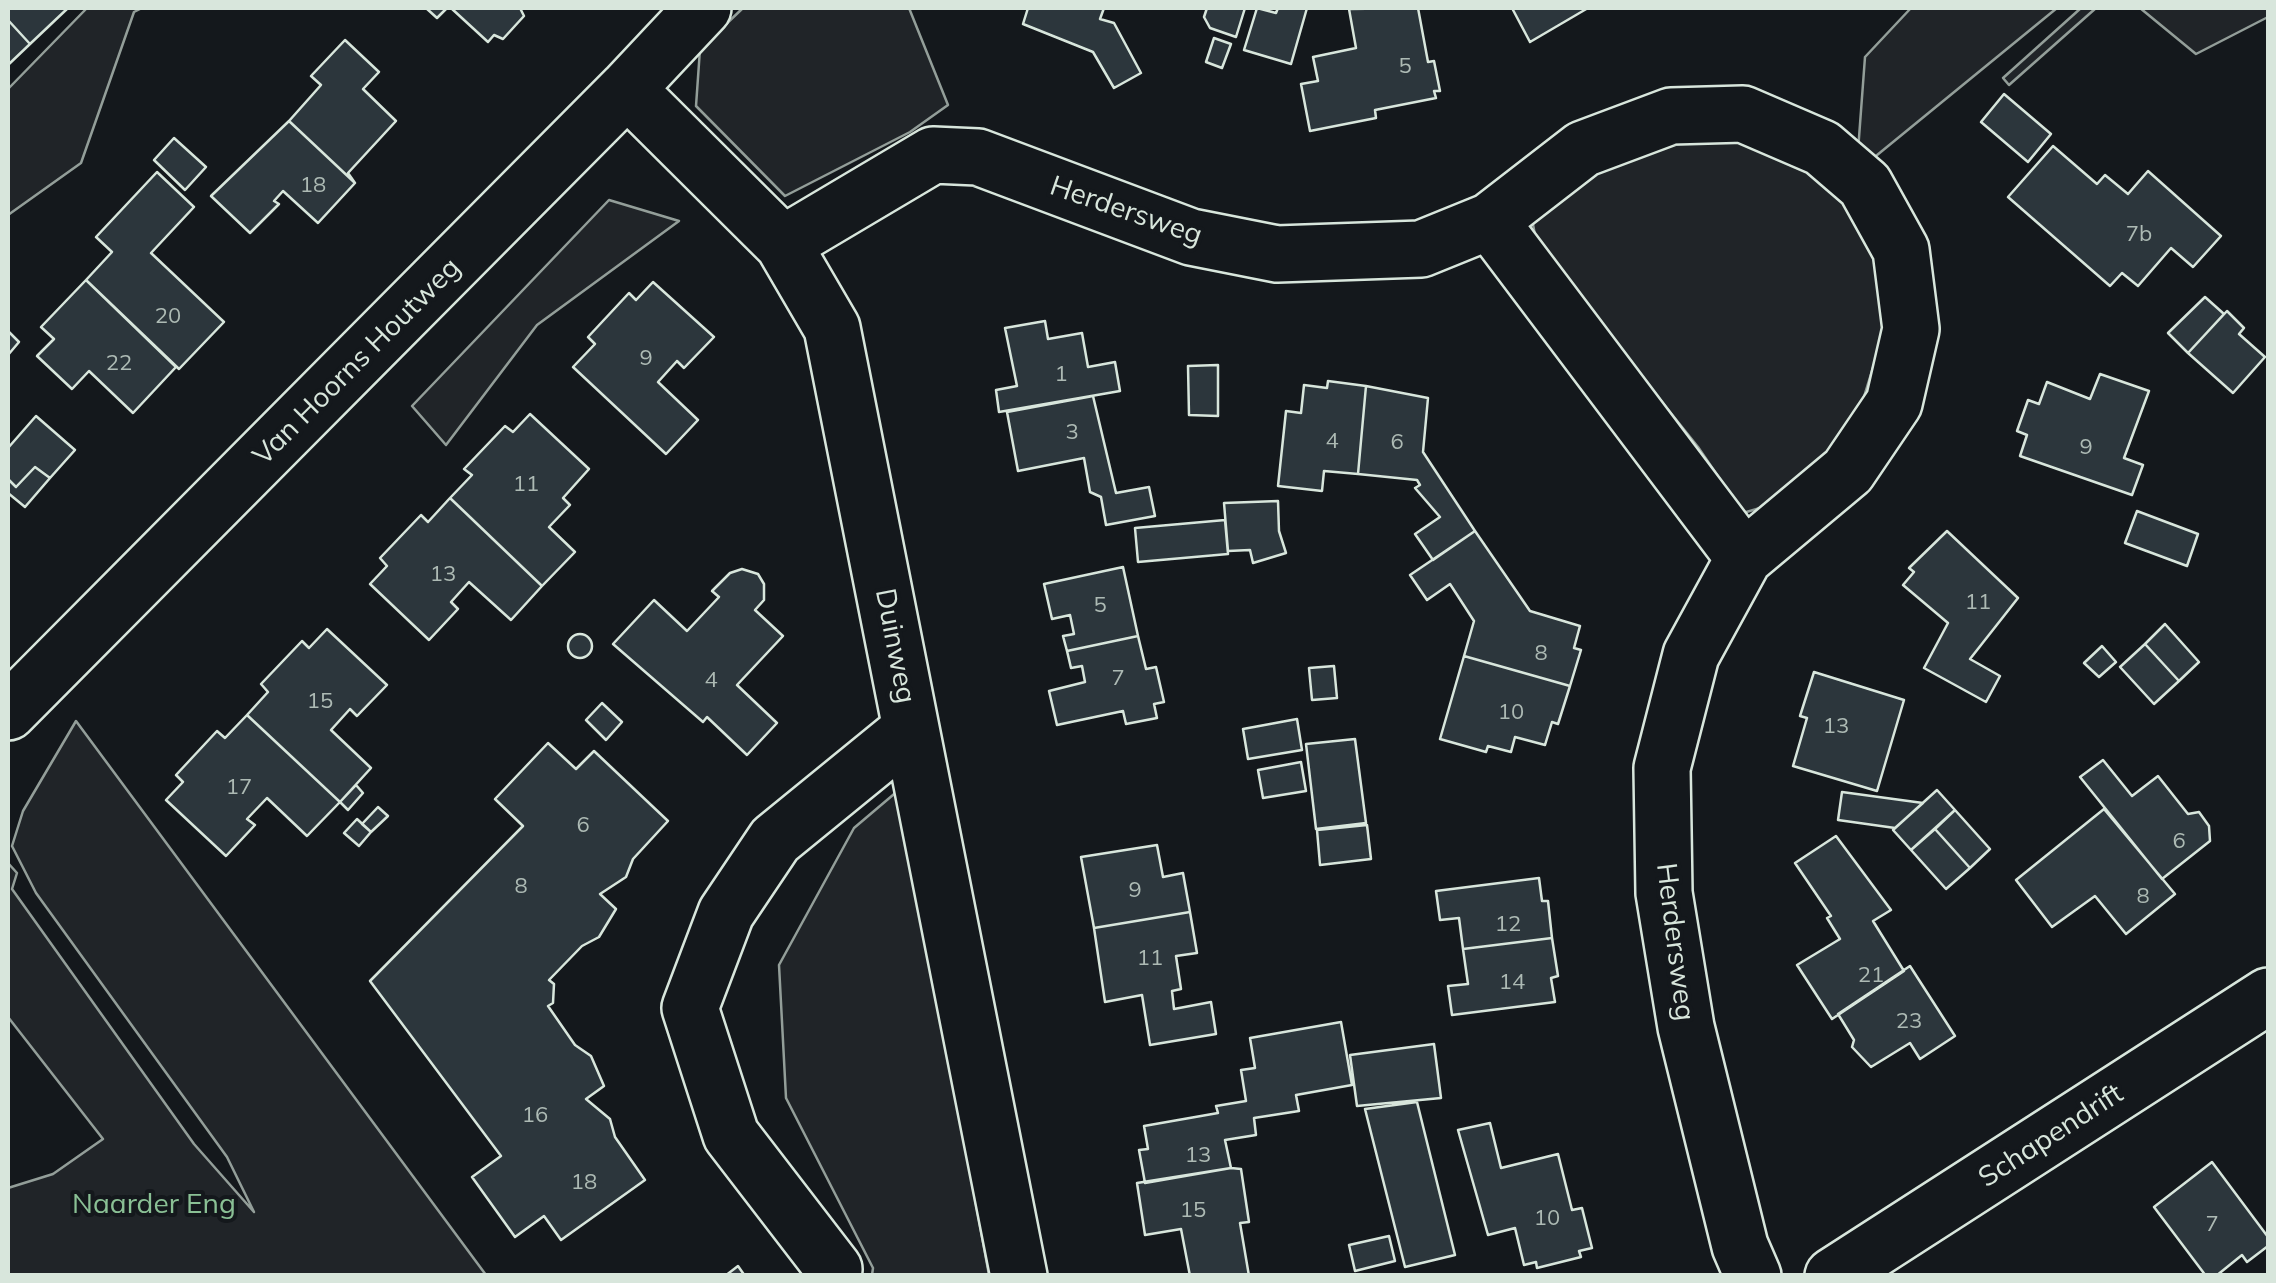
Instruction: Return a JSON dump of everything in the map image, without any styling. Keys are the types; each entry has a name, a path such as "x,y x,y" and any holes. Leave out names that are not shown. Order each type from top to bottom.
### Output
{"street":[{"name":"Van Hoorns Houtweg","path":"8,712 703,8"},
{"name":"Duinweg","path":"627,89 783,244 832,328 1019,1276"},
{"name":"Herdersweg","path":"783,244 933,155 978,157 1191,237 1277,254 1421,249 1490,222 1583,149 1671,116 1743,114 1822,148 1866,185 1901,250 1910,330 1894,403 1848,471 1744,558 1691,655 1662,768 1664,893 1686,1028 1740,1246 1753,1276"},
{"path":"1490,222 1744,558"},
{"path":"834,1269 731,1135 690,1008 726,913 775,840 911,729"},
{"name":"Schapendrift","path":"1833,1276 2268,996"}],"green space":[{"path":"87,8 142,8 134,12 81,163 8,215 8,89"},
{"path":"743,8 909,8 948,105 910,132 785,196 696,106 700,49"},
{"path":"1911,8 2057,8 1871,160 1858,151 1865,57"},
{"path":"2081,8 2096,8 2009,85 2003,78"},
{"path":"2140,8 2268,8 2268,17 2196,54"},
{"path":"1722,132 1781,151 1838,190 1867,222 1888,319 1854,429 1787,500 1743,513 1698,447 1537,246 1532,219 1612,156"},
{"path":"609,200 679,221 537,325 446,445 412,406"},
{"name":"Naarder Eng","path":"76,721 486,1275 8,1275 8,1188 53,1174 103,1139 8,1017 8,863 17,873 12,889 194,1144 254,1212 227,1157 36,893 12,846 23,811"},
{"path":"900,789 989,1275 872,1275 873,1268 786,1098 779,965 854,828"}],"building":[{"path":"8,8 68,8 30,44 8,20"},
{"path":"426,8 447,8 437,18"},
{"path":"451,8 520,8 524,16 503,39 494,35 488,42"},
{"path":"1028,8 1104,8 1100,19 1114,23 1141,73 1114,88 1093,52 1023,24"},
{"path":"1207,8 1245,8 1236,37 1210,28 1204,17"},
{"path":"1257,8 1276,13 1278,8 1307,8 1291,64 1244,50"},
{"path":"1418,8 1428,62 1434,61 1440,91 1434,91 1436,98 1375,110 1376,118 1310,131 1301,84 1318,81 1313,57 1356,48 1349,9"},
{"path":"1512,8 1588,8 1530,42"},
{"path":"8,20 30,44 8,65"},
{"path":"1214,38 1231,44 1222,68 1206,62"},
{"path":"345,40 379,72 363,89 396,121 348,173 355,183 289,121 321,85 311,76"},
{"path":"2004,94 2051,134 2028,162 1981,122"},
{"path":"289,121 355,183 318,223 283,191 274,201 279,204 250,233 211,196"},
{"path":"174,138 206,167 185,190 154,160"},
{"path":"2053,146 2097,184 2105,175 2128,194 2148,171 2221,236 2193,267 2171,248 2138,286 2122,273 2110,286 2008,197"},
{"path":"157,172 194,207 151,253 224,322 179,369 86,280 112,252 96,237"},
{"path":"86,280 176,367 133,413 89,371 72,389 37,356 54,339 41,327"},
{"path":"653,282 714,337 684,368 677,361 658,382 698,420 666,454 573,367 595,344 588,337 629,293 636,300"},
{"path":"2205,297 2224,314 2188,353 2168,333"},
{"path":"2227,311 2244,328 2239,334 2265,357 2233,393 2188,353"},
{"path":"1045,321 1048,339 1082,333 1088,367 1115,362 1120,391 999,412 996,390 1017,386 1005,328"},
{"path":"8,331 19,342 8,355"},
{"path":"1218,365 1218,416 1189,415 1188,366"},
{"path":"2100,374 2149,391 2124,458 2143,465 2132,495 2020,456 2027,435 2017,431 2028,400 2039,404 2047,382 2090,399"},
{"path":"1328,381 1366,386 1358,474 1324,471 1322,491 1278,486 1286,411 1301,413 1304,385 1327,388"},
{"path":"1366,386 1428,398 1423,452 1475,531 1433,560 1415,534 1440,517 1415,488 1420,485 1417,480 1358,474"},
{"path":"1093,396 1116,493 1149,487 1155,516 1106,525 1101,497 1090,492 1084,458 1018,471 1007,412"},
{"path":"530,414 589,469 563,498 570,505 549,527 575,552 542,586 450,498 472,475 464,469 505,426 513,432"},
{"path":"36,416 75,450 50,478 35,467 16,487 8,479 8,448"},
{"path":"35,467 50,478 25,507 8,493 8,479 16,487"},
{"path":"450,498 542,586 511,620 469,582 451,602 458,609 429,640 370,584 387,566 380,558 421,515 428,522"},
{"path":"1278,501 1279,531 1286,553 1253,563 1250,550 1228,551 1224,503"},
{"path":"2137,511 2198,534 2187,566 2125,543"},
{"path":"1225,520 1228,554 1138,562 1135,528"},
{"path":"1475,531 1530,611 1580,626 1574,648 1581,650 1570,686 1464,656 1474,621 1450,584 1427,600 1410,575"},
{"path":"1947,531 2018,598 1970,659 2000,676 1986,702 1924,668 1948,623 1903,585 1914,572 1909,568"},
{"path":"1123,567 1138,636 1067,651 1063,636 1074,634 1070,615 1052,619 1044,584"},
{"path":"742,569 758,574 764,584 764,600 755,610 783,636 737,685 777,723 747,755 707,717 703,722 613,644 654,600 687,631 719,597 712,591 730,573"},
{"path":"2165,624 2199,662 2179,681 2145,644"},
{"path":"327,629 387,685 357,716 350,709 331,730 371,768 340,802 247,715 268,692 261,684 302,641 309,648"},
{"path":"580,634 592,646 580,658 568,646"},
{"path":"1138,636 1146,669 1156,667 1164,702 1154,704 1157,718 1126,724 1123,711 1057,725 1049,691 1085,682 1082,666 1071,668 1067,651"},
{"path":"2145,644 2179,681 2154,704 2120,667"},
{"path":"2102,646 2116,662 2099,677 2084,663"},
{"path":"1464,656 1570,686 1558,724 1552,722 1545,745 1515,737 1511,752 1488,746 1486,752 1440,739"},
{"path":"1334,666 1337,698 1312,700 1309,668"},
{"path":"1814,672 1904,700 1877,791 1793,766 1807,718 1800,716"},
{"path":"602,703 622,722 606,740 586,720"},
{"path":"247,715 340,802 307,836 267,798 247,819 255,825 226,856 166,800 183,782 176,775 217,731 225,738"},
{"path":"1297,719 1302,750 1248,759 1243,729"},
{"path":"1355,739 1366,823 1316,829 1306,744"},
{"path":"548,743 576,769 594,751 668,821 633,859 626,877 600,894 616,909 599,937 582,946 549,980 554,984 553,1003 548,1006 575,1045 591,1056 604,1086 586,1099 610,1119 615,1137 645,1180 561,1240 544,1216 515,1237 472,1177 501,1156 370,981 523,826 495,799"},
{"path":"2103,760 2132,796 2158,776 2188,814 2199,812 2209,826 2210,841 2162,879 2080,777"},
{"path":"1301,762 1306,791 1263,798 1258,770"},
{"path":"356,785 363,793 348,810 340,802"},
{"path":"1937,790 1955,810 1911,850 1893,830"},
{"path":"1842,792 1923,803 1895,828 1838,820"},
{"path":"378,807 388,816 371,832 362,824"},
{"path":"2104,809 2175,894 2126,934 2095,896 2052,927 2016,880"},
{"path":"1955,810 1990,849 1970,868 1935,829"},
{"path":"357,819 371,832 359,846 344,833"},
{"path":"1367,825 1371,859 1320,865 1317,830"},
{"path":"1935,829 1970,868 1946,889 1911,850"},
{"path":"1836,836 1891,910 1873,921 1904,971 1832,1019 1797,965 1840,939 1827,918 1831,916 1795,863"},
{"path":"1157,845 1163,877 1183,873 1190,912 1094,928 1081,857"},
{"path":"1539,878 1542,901 1548,901 1552,938 1463,949 1459,918 1440,920 1436,891"},
{"path":"1190,912 1197,953 1176,956 1181,989 1172,991 1174,1009 1211,1002 1216,1034 1150,1045 1142,995 1105,1002 1094,928"},
{"path":"1552,938 1558,976 1551,978 1555,1002 1452,1015 1448,986 1468,984 1463,949"},
{"path":"1910,966 1955,1036 1920,1059 1910,1043 1871,1067 1852,1047 1854,1040 1838,1014"},
{"path":"1341,1022 1352,1085 1296,1095 1299,1111 1254,1118 1256,1135 1225,1140 1231,1168 1145,1183 1139,1150 1148,1149 1144,1126 1218,1113 1216,1106 1246,1101 1241,1070 1255,1068 1250,1038"},
{"path":"1434,1044 1441,1098 1357,1106 1350,1055"},
{"path":"1417,1102 1455,1255 1405,1267 1365,1109"},
{"path":"1490,1123 1501,1168 1558,1154 1572,1210 1582,1208 1592,1248 1579,1251 1581,1257 1537,1268 1536,1262 1524,1265 1515,1228 1488,1235 1458,1130"},
{"path":"2212,1162 2268,1237 2268,1246 2247,1262 2242,1255 2216,1276 2206,1276 2154,1207"},
{"path":"1241,1169 1249,1222 1240,1223 1249,1276 1190,1276 1181,1229 1145,1235 1137,1183"},
{"path":"1389,1236 1395,1261 1355,1271 1349,1245"},
{"path":"738,1266 745,1276 725,1276"}]}
